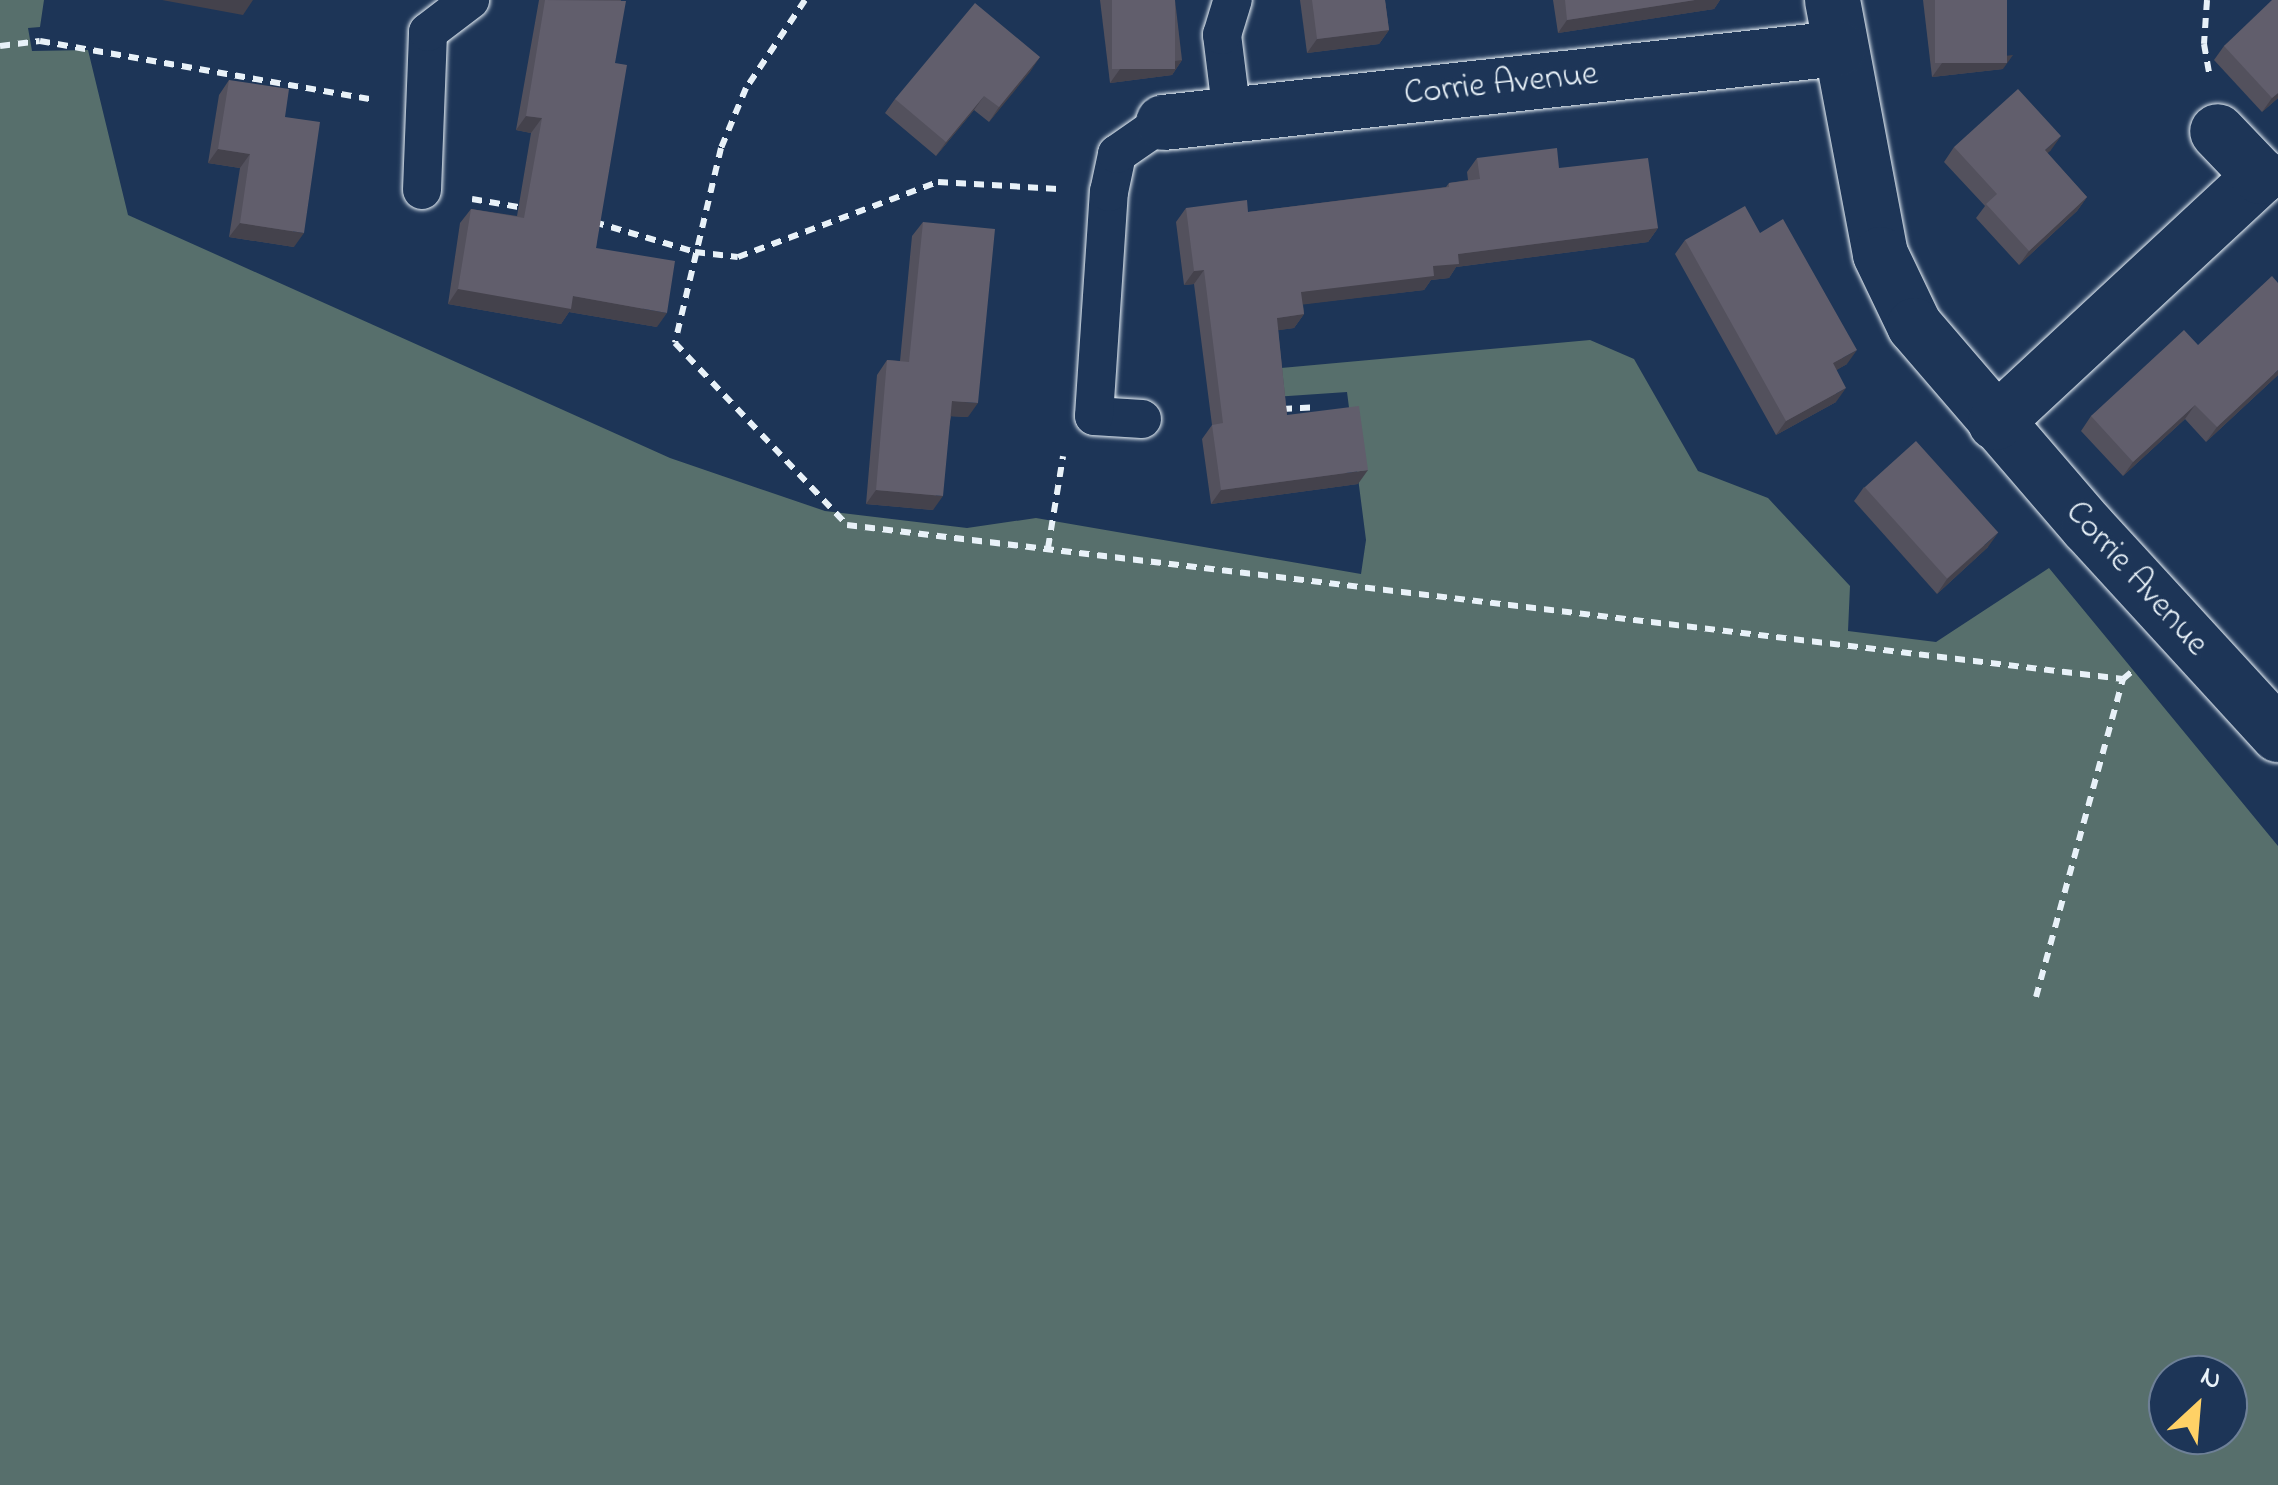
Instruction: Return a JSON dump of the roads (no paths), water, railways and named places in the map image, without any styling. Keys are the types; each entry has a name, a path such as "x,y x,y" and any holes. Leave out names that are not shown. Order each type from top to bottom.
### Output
{"street":[{"name":"Corrie Avenue","path":"1163,122 1835,24 1880,254 1914,324 1995,422 2278,734"},
{"path":"1995,422 2260,176 2218,132"}],"lane":[{"path":"422,190 428,32 470,0"},
{"path":"1232,114 1222,36 1234,0"},
{"path":"1142,419 1094,416 1109,192 1117,154 1163,122"}]}
